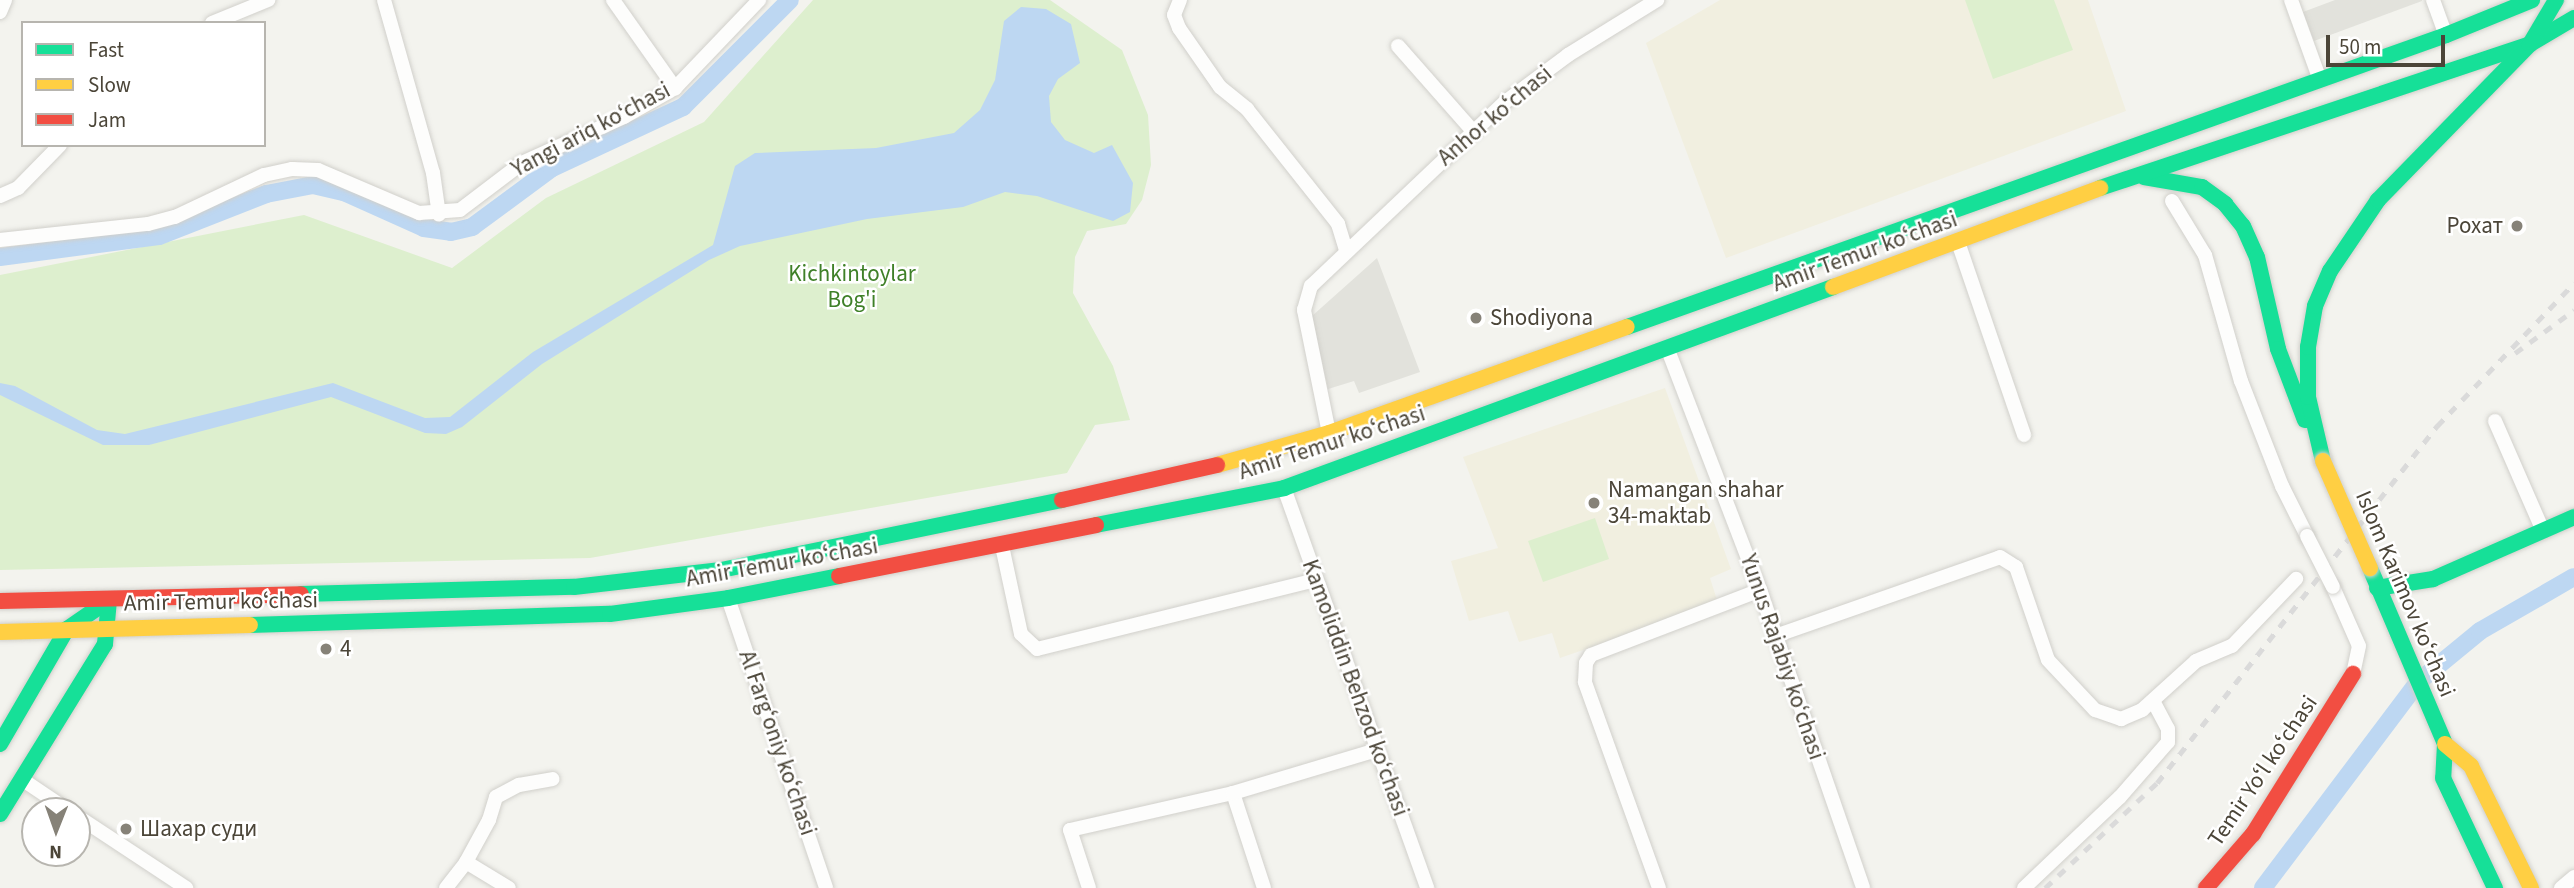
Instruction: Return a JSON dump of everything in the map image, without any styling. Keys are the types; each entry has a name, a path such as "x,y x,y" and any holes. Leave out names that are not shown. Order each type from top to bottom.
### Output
{"main road":[{"name":"Amir Temur koʻchasi","path":"0,601 573,587 721,570 1169,478 1329,433 1657,318 2446,35 2532,0"},
{"path":"2323,461 2312,424 2307,358 2315,306 2330,271 2378,200 2530,44 2556,0"},
{"name":"Amir Temur koʻchasi","path":"0,632 610,614 728,598 1002,546 1284,488 1668,350 2134,176 2530,44 2574,18"},
{"path":"2134,176 2202,187 2225,204 2243,226 2257,257 2278,349 2323,461"},
{"path":"1657,318 1668,350"},
{"name":"Islom Karimov koʻchasi","path":"2323,461 2445,744 2471,766 2531,888"},
{"path":"2377,588 2432,579 2574,517"},
{"path":"721,570 728,598"},
{"path":"0,814 105,643 109,628 109,600"},
{"path":"0,744 67,629 109,600"},
{"name":"Temir Yoʻl koʻchasi","path":"2206,888 2253,834 2353,674"},
{"name":"Islom Karimov koʻchasi","path":"2445,744 2443,778 2494,887"}],"street":[{"path":"0,12 5,0"},
{"path":"217,21 268,0"},
{"path":"0,240 148,224 175,217 264,175 292,169 318,170 419,214 439,215 433,173 384,0"},
{"path":"613,0 675,88"},
{"name":"Yangi ariq ko‘chasi","path":"439,215 460,210 522,163 624,117 675,88 759,0"},
{"path":"1180,0 1174,15 1179,28 1220,87 1247,109 1338,225 1346,251"},
{"name":"Anhor koʻchasi","path":"1329,433 1305,299 1311,286 1473,131 1568,55 1657,0"},
{"path":"2291,0 2320,80"},
{"path":"2433,0 2446,35"},
{"path":"1398,46 1473,131"},
{"path":"0,196 27,180 58,147"},
{"path":"2172,201 2205,255 2241,381 2282,486 2333,587 2359,646 2353,674"},
{"path":"1958,242 2024,435"},
{"name":"Yunus Rajabiy ko‘chasi","path":"1668,350 1760,590 1863,888"},
{"path":"2496,421 2543,531"},
{"name":"Kamoliddin Behzod ko‘chasi","path":"1284,488 1427,888"},
{"path":"1002,546 1021,634 1037,649 1316,580"},
{"path":"1775,636 2000,557 2016,567 2048,660 2095,710 2121,719 2153,701 2196,661 2232,646 2255,627 2296,579"},
{"path":"1659,888 1585,682 1586,663 1591,654 1760,590"},
{"name":"Al Fargʻoniy koʻchasi","path":"728,598 826,888"},
{"path":"2024,888 2120,797 2168,743 2168,729 2153,701"},
{"path":"1089,888 1070,830 1233,793 1376,750"},
{"path":"446,888 466,862 489,820 496,797 519,785 552,779"},
{"path":"23,780 48,797"},
{"path":"1233,793 1264,888"},
{"path":"91,825 186,888"},
{"path":"466,862 509,888"},
{"path":"2561,888 2574,877"}],"shaded area":[{"path":"1720,0 2088,0 2126,111 1726,258 1646,43"},
{"path":"2335,0 2422,1 2314,41 2303,12"},
{"path":"1377,258 1420,372 1359,393 1354,381 1328,389 1312,316"},
{"name":"Namangan shahar 34-maktab","path":"1665,388 1731,569 1710,578 1718,603 1560,658 1552,633 1519,642 1508,611 1469,621 1451,561 1498,548 1463,457"}],"green space":[{"name":"Kichkintoylar Bog'i","path":"813,0 1050,0 1122,50 1148,115 1151,165 1142,200 1126,224 1087,231 1075,257 1073,293 1113,366 1130,420 1095,425 1067,473 590,558 0,570 0,275 304,215 452,268 546,198 704,122"},
{"path":"1965,0 2054,0 2073,50 1993,79"},
{"path":"1595,518 1609,559 1543,582 1528,541"}],"water":[{"path":"1021,7 1046,9 1071,24 1080,63 1058,79 1049,96 1051,122 1065,140 1094,153 1112,145 1133,183 1130,212 1113,221 1037,196 1005,192 963,207 867,219 740,246 709,260 542,364 462,427 446,434 425,433 331,397 149,445 103,445 0,395 0,383 15,386 97,430 125,434 333,383 425,418 450,417 533,352 713,245 735,166 755,153 876,148 954,133 980,110 995,80 1004,21"}],"waterway":[{"path":"0,257 159,236 266,194 313,185 344,192 424,228 451,232 472,227 552,168 683,107 790,0"},
{"path":"2263,888 2418,682 2480,631 2574,577"}],"railway":[{"path":"2045,888 2157,783 2437,426 2574,283"},
{"path":"2515,353 2574,310"}],"traffic: fast":[{"path":"1627,327 2446,35 2532,0"},
{"path":"2323,461 2308,397 2308,347 2315,306 2330,271 2378,200 2530,44 2556,0"},
{"path":"2100,188 2530,44 2574,18"},
{"path":"2144,177 2202,187 2225,204 2243,226 2257,257 2278,349 2305,420"},
{"path":"1096,525 1284,488 1833,287"},
{"path":"301,594 574,587 721,570 1062,500"},
{"path":"2377,588 2433,579 2574,517"},
{"path":"2370,568 2445,744 2443,778 2495,888"},
{"path":"250,625 610,614 728,598 839,576"},
{"path":"0,744 67,629 109,600"},
{"path":"0,814 105,644 109,600"}],"traffic: slow":[{"path":"1833,287 2100,188"},
{"path":"1217,465 1329,433 1627,327"},
{"path":"2323,461 2370,568"},
{"path":"0,632 250,625"},
{"path":"2445,744 2471,766 2531,888"}],"traffic: jam":[{"path":"1062,500 1217,465"},
{"path":"839,576 1096,525"},
{"path":"0,601 301,594"},
{"path":"2206,888 2253,834 2353,674"}],"place":[{"name":"Рохат","path":"2517,226"},
{"name":"Shodiyona","path":"1476,318"},
{"name":"Namangan shahar 34-maktab","path":"1594,503"},
{"name":"4","path":"326,649"},
{"name":"Шахар суди","path":"126,829"}]}
